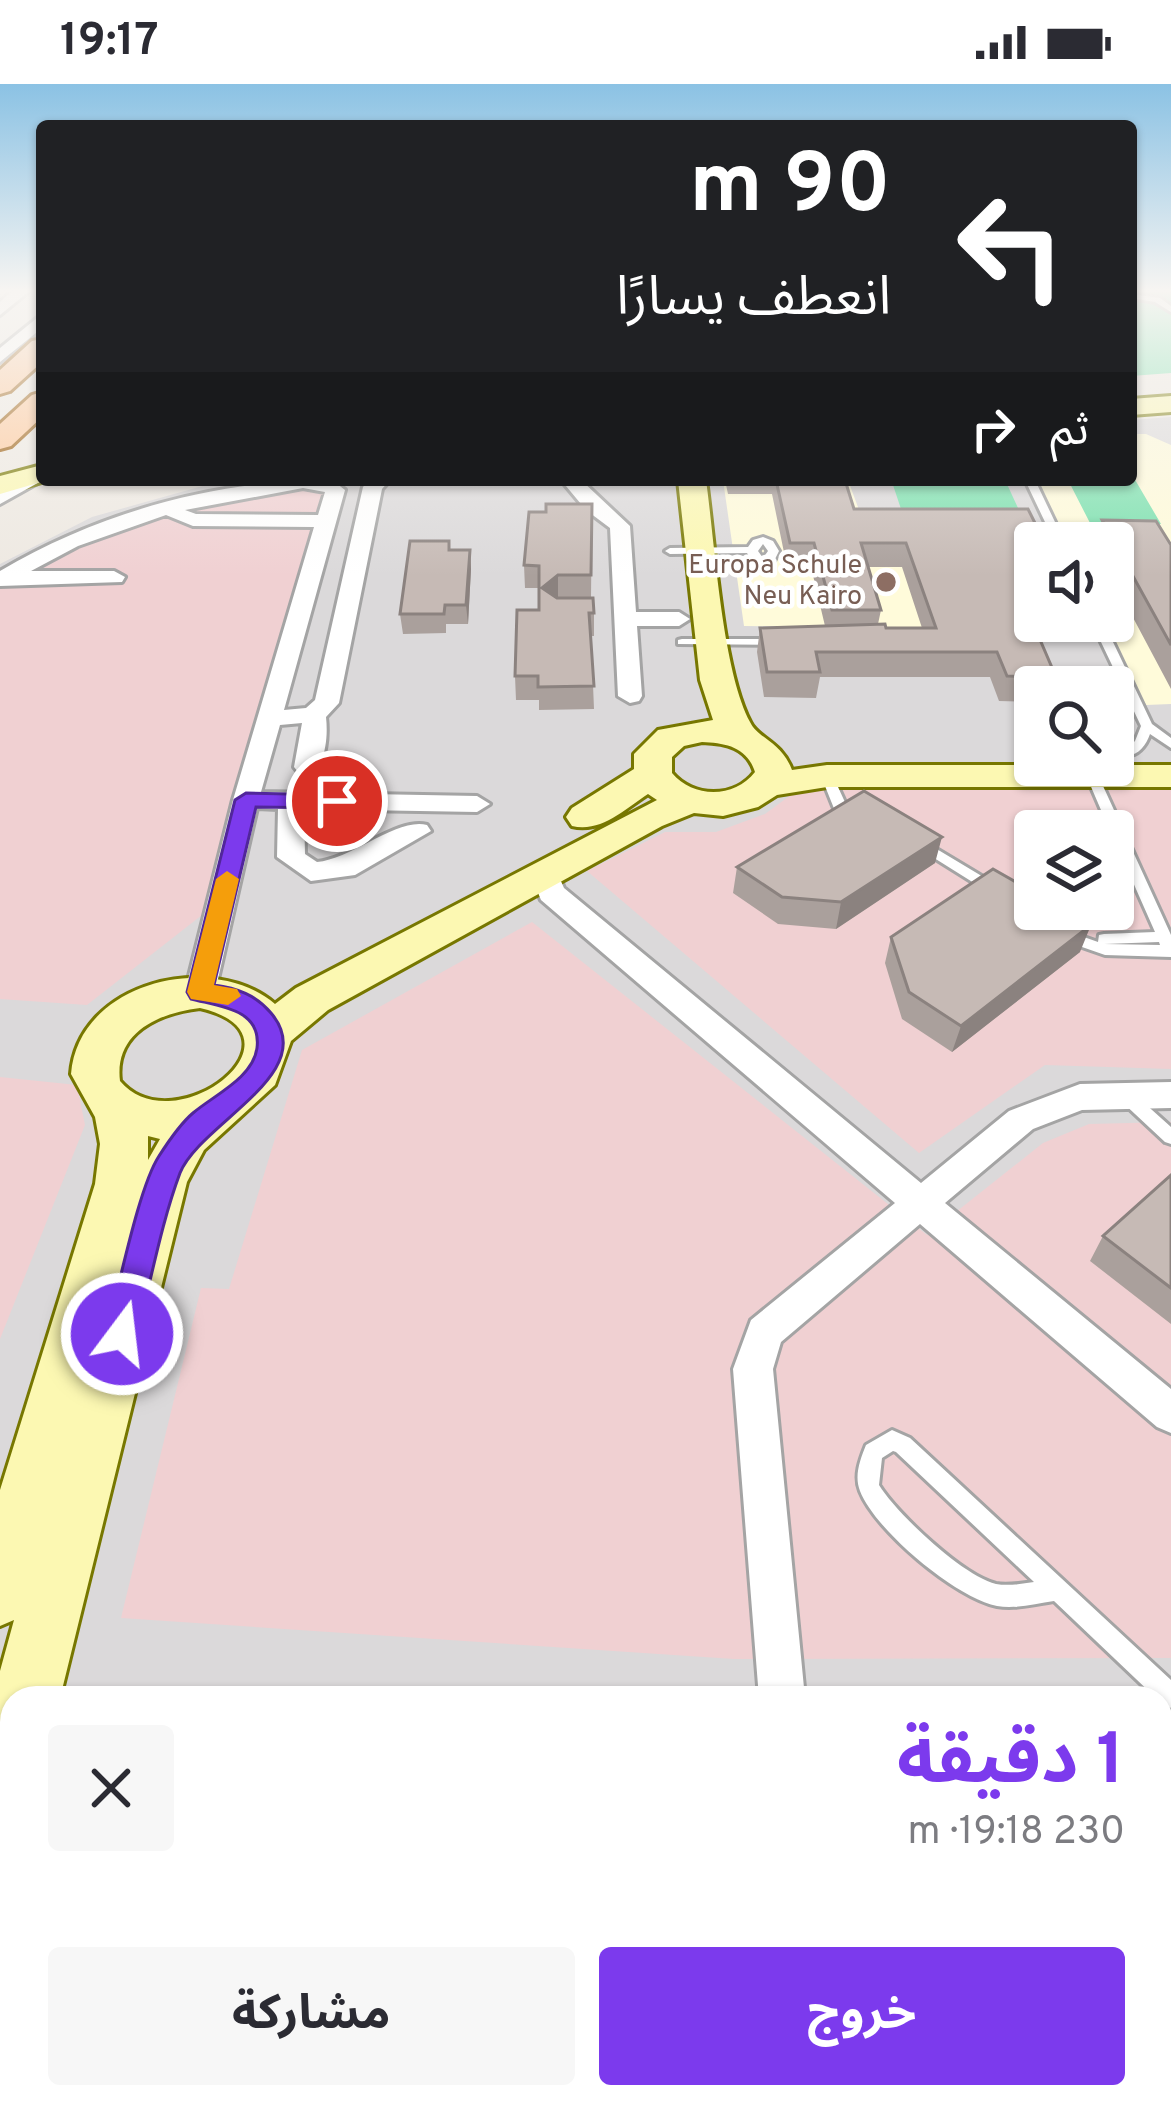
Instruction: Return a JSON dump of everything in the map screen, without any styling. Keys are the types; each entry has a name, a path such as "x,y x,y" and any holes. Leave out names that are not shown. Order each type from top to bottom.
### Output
{"main road":[{"path":"0,440 36,407"}],"street":[{"path":"1137,387 1168,400"},
{"path":"1137,406 1168,400"},
{"path":"0,485 36,475"},
{"path":"0,498 36,477"},
{"path":"204,510 310,486"},
{"path":"215,994 246,800 328,521 335,493 327,486"},
{"path":"307,767 374,486"},
{"path":"577,486 620,526 618,610 630,696"},
{"path":"678,493 690,695 685,733"},
{"path":"2,578 87,534 173,506 328,521"},
{"path":"684,551 687,626 748,741 774,772 769,785"},
{"path":"2,578 114,578"},
{"path":"618,610 687,626"},
{"path":"273,707 321,705"},
{"path":"1014,754 823,756 685,733 653,754 652,774 674,795 691,801 736,802 769,785 840,803 1137,750 1171,776"},
{"path":"269,1034 302,1005 536,866 652,774"},
{"path":"246,800 476,804"},
{"path":"291,800 291,857 311,872 345,869 417,831"},
{"path":"215,994 260,1015 269,1034 267,1062 259,1076 232,1102 213,1111 153,1120 118,1109 106,1099 94,1073 95,1059 110,1031 150,1002 215,994 293,975 691,801"},
{"path":"536,866 547,878 551,893 1171,1414"},
{"path":"781,1686 753,1369 765,1332 917,1202 1040,1108 1080,1097 1171,1095"},
{"path":"0,1594 120,1184 125,1144 118,1109"},
{"path":"29,1686 162,1181 177,1150 213,1111"}],"lane":[{"path":"1033,486 1050,522"},
{"path":"684,551 751,550"},
{"path":"687,626 800,642"},
{"path":"1058,930 1105,950 1168,946 1137,750 1104,642"},
{"path":"910,836 1007,898"},
{"path":"1125,1095 1171,1137"},
{"path":"1059,1589 992,1594 971,1582 893,1519 871,1491 868,1477 873,1452 892,1440 903,1445 1059,1589 1161,1686"}],"shaded area":[{"path":"1171,417 1171,1686 0,1686 0,564 92,517 203,486 1137,486 1137,420"},
{"path":"1137,434 1146,434 1171,445 1171,704 1146,705 1134,682 1134,666 1126,666 1113,642 1134,642 1134,522 1050,522 1031,486 1137,486"},
{"path":"249,486 333,486 225,897 87,1005 0,999 0,578 199,495"},
{"name":"Europa Schule Neu Kairo","path":"724,486 850,486 866,529 1014,529 1014,637 910,636 903,627 744,626"},
{"path":"1171,788 1171,1069 1045,1065 919,1153 587,871 665,832 716,832 765,814 799,789"},
{"path":"532,922 927,1235 1043,1143 1089,1124 1171,1122 1171,1658 734,1659 121,1618 201,1288 229,1289 302,1050"},
{"path":"0,1077 77,1085 85,1125 0,1339"}],"green space":[{"path":"1137,483 1161,524 1089,522 1071,486"},
{"path":"893,486 1008,486 1024,521 905,521"}],"building":[{"path":"777,486 847,486 854,509 1028,509 1034,522 1014,522 1014,642 1041,642 1051,666 1014,666 1014,676 1007,676 997,652 816,652 820,672 767,672 760,628 885,624 886,628 936,628 906,543 861,543 881,610 832,610 814,543 790,543"},
{"path":"546,504 592,504 591,575 558,575 542,588 557,598 593,598 594,613 589,613 594,686 538,687 538,676 515,676 517,610 539,610 539,566 524,565 529,512 546,512"},
{"path":"1156,521 1171,545 1171,645 1134,578 1134,522 1103,522"},
{"path":"410,541 449,541 449,550 470,550 466,605 445,605 444,614 400,614"},
{"path":"864,791 942,837 841,902 782,897 737,867"},
{"path":"993,869 1014,881 1014,930 1085,930 961,1026 909,992 891,937"},
{"path":"1171,1175 1171,1288 1103,1236"}],"slow traffic":[{"path":"227,879 200,992 228,996"}],"place":[{"name":"Europa Schule Neu Kairo","path":"886,582"}],"route":[{"path":"122,1334 168,1166 187,1136 213,1111 247,1090 267,1062 269,1034 260,1015 230,996 200,992 246,800 337,801"}]}
